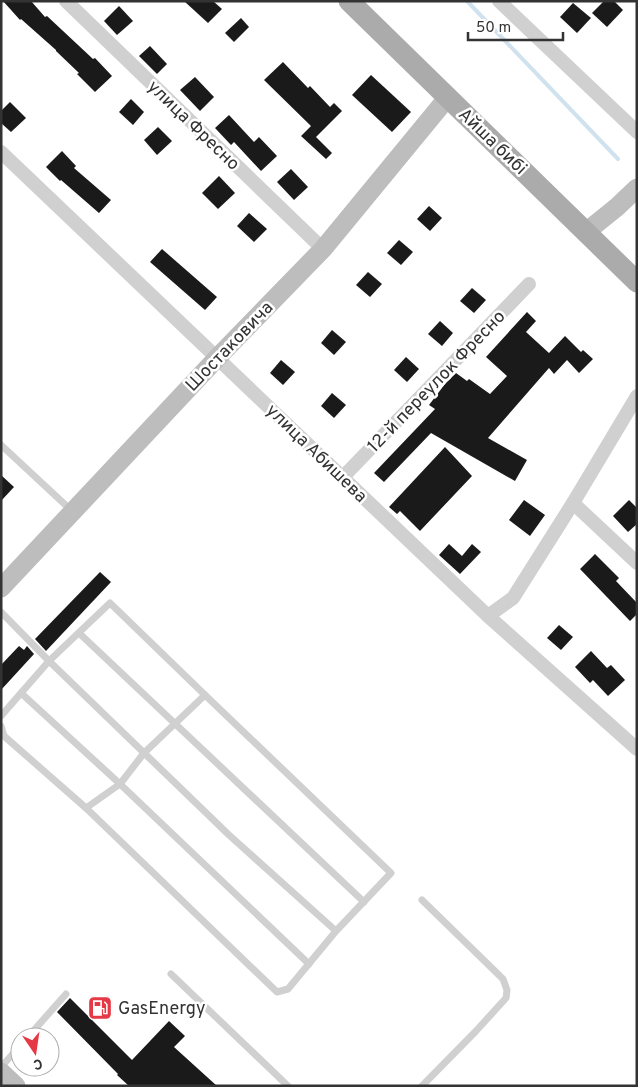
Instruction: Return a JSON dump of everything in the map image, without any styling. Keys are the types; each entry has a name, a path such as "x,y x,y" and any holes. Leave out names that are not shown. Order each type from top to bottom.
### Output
{"main road":[{"name":"Айша бибі","path":"349,1 637,282"}],"street":[{"name":"улица Фресно","path":"66,1 323,249"},
{"path":"499,1 637,132"},
{"name":"Шостаковича","path":"2,584 323,249 448,97"},
{"name":"улица Абишева","path":"1,152 488,616 637,749"},
{"path":"586,232 618,207 637,188"},
{"name":"12-й переулок Фресно","path":"343,477 529,284"},
{"path":"488,616 513,598 637,396"},
{"path":"573,503 637,563"},
{"path":"1,1072 16,1086"}],"lane":[{"path":"1,444 72,512"},
{"path":"1,716 49,661 110,603 391,873 336,931 288,989 277,992 86,808 4,736 1,726"},
{"path":"1,612 229,835 336,931"},
{"path":"79,633 364,902"},
{"path":"21,693 120,784 309,964"},
{"path":"86,808 120,784 144,753 205,695"},
{"path":"422,900 503,979 507,990 506,998 422,1086"},
{"path":"171,974 288,1086"},
{"path":"37,1027 66,994"},
{"path":"1,1067 10,1057"}],"building":[{"path":"3,1 31,1 45,17 47,16 93,59 95,58 112,76 95,92 56,50 20,20"},
{"path":"184,1 213,1 222,9 208,23"},
{"path":"604,1 614,1 623,10 607,27 592,13"},
{"path":"573,3 591,18 577,33 560,17"},
{"path":"119,6 133,21 117,35 104,21"},
{"path":"241,18 249,27 234,42 225,33"},
{"path":"150,46 167,64 157,74 139,56"},
{"path":"283,62 330,107 334,103 342,111 316,137 332,153 326,159 301,136 311,126 264,80"},
{"path":"371,75 411,112 392,132 352,95"},
{"path":"195,77 214,97 200,111 180,90"},
{"path":"131,99 144,112 133,125 119,112"},
{"path":"10,102 26,118 11,132 1,123 1,111"},
{"path":"229,115 254,142 259,137 277,156 261,171 234,142 231,145 215,128"},
{"path":"158,127 172,141 157,155 144,140"},
{"path":"62,151 76,166 74,168 111,200 99,213 46,167"},
{"path":"291,169 308,187 294,200 277,182"},
{"path":"219,176 235,193 218,209 202,193"},
{"path":"429,206 442,218 430,231 417,219"},
{"path":"249,213 267,229 254,242 237,226"},
{"path":"399,240 413,252 401,265 387,253"},
{"path":"162,249 217,297 205,310 150,262"},
{"path":"368,272 382,284 370,297 356,285"},
{"path":"472,288 486,300 474,313 460,301"},
{"path":"527,312 536,321 526,332 549,353 565,336 581,352 583,350 593,359 579,373 567,360 554,374 549,368 488,438 527,460 515,481 431,433 384,482 374,473 435,409 429,405 456,373 467,381 469,379 490,394 507,376 486,357"},
{"path":"440,321 453,333 442,346 428,334"},
{"path":"332,330 346,342 334,355 321,343"},
{"path":"406,357 419,369 407,382 394,370"},
{"path":"281,360 295,372 283,385 270,373"},
{"path":"332,393 346,405 334,418 321,406"},
{"path":"445,447 472,476 420,531 400,511 397,514 389,507"},
{"path":"1,475 14,487 1,501"},
{"path":"524,500 545,515 530,536 509,520"},
{"path":"629,500 637,508 637,524 628,532 613,516"},
{"path":"449,544 462,556 472,544 481,552 460,574 439,555"},
{"path":"595,554 619,578 616,581 637,603 637,614 630,621 580,569"},
{"path":"100,572 111,582 46,651 35,639"},
{"path":"559,625 573,637 561,650 547,638"},
{"path":"19,646 24,650 27,646 34,654 1,690 1,665"},
{"path":"591,651 607,668 611,665 625,680 608,696 593,680 590,683 575,667"},
{"path":"70,998 132,1060 169,1021 185,1036 174,1047 217,1086 129,1086 57,1012"}],"waterway":[{"path":"467,1 618,159"}],"place":[{"name":"GasEnergy","path":"100,1008"}]}
